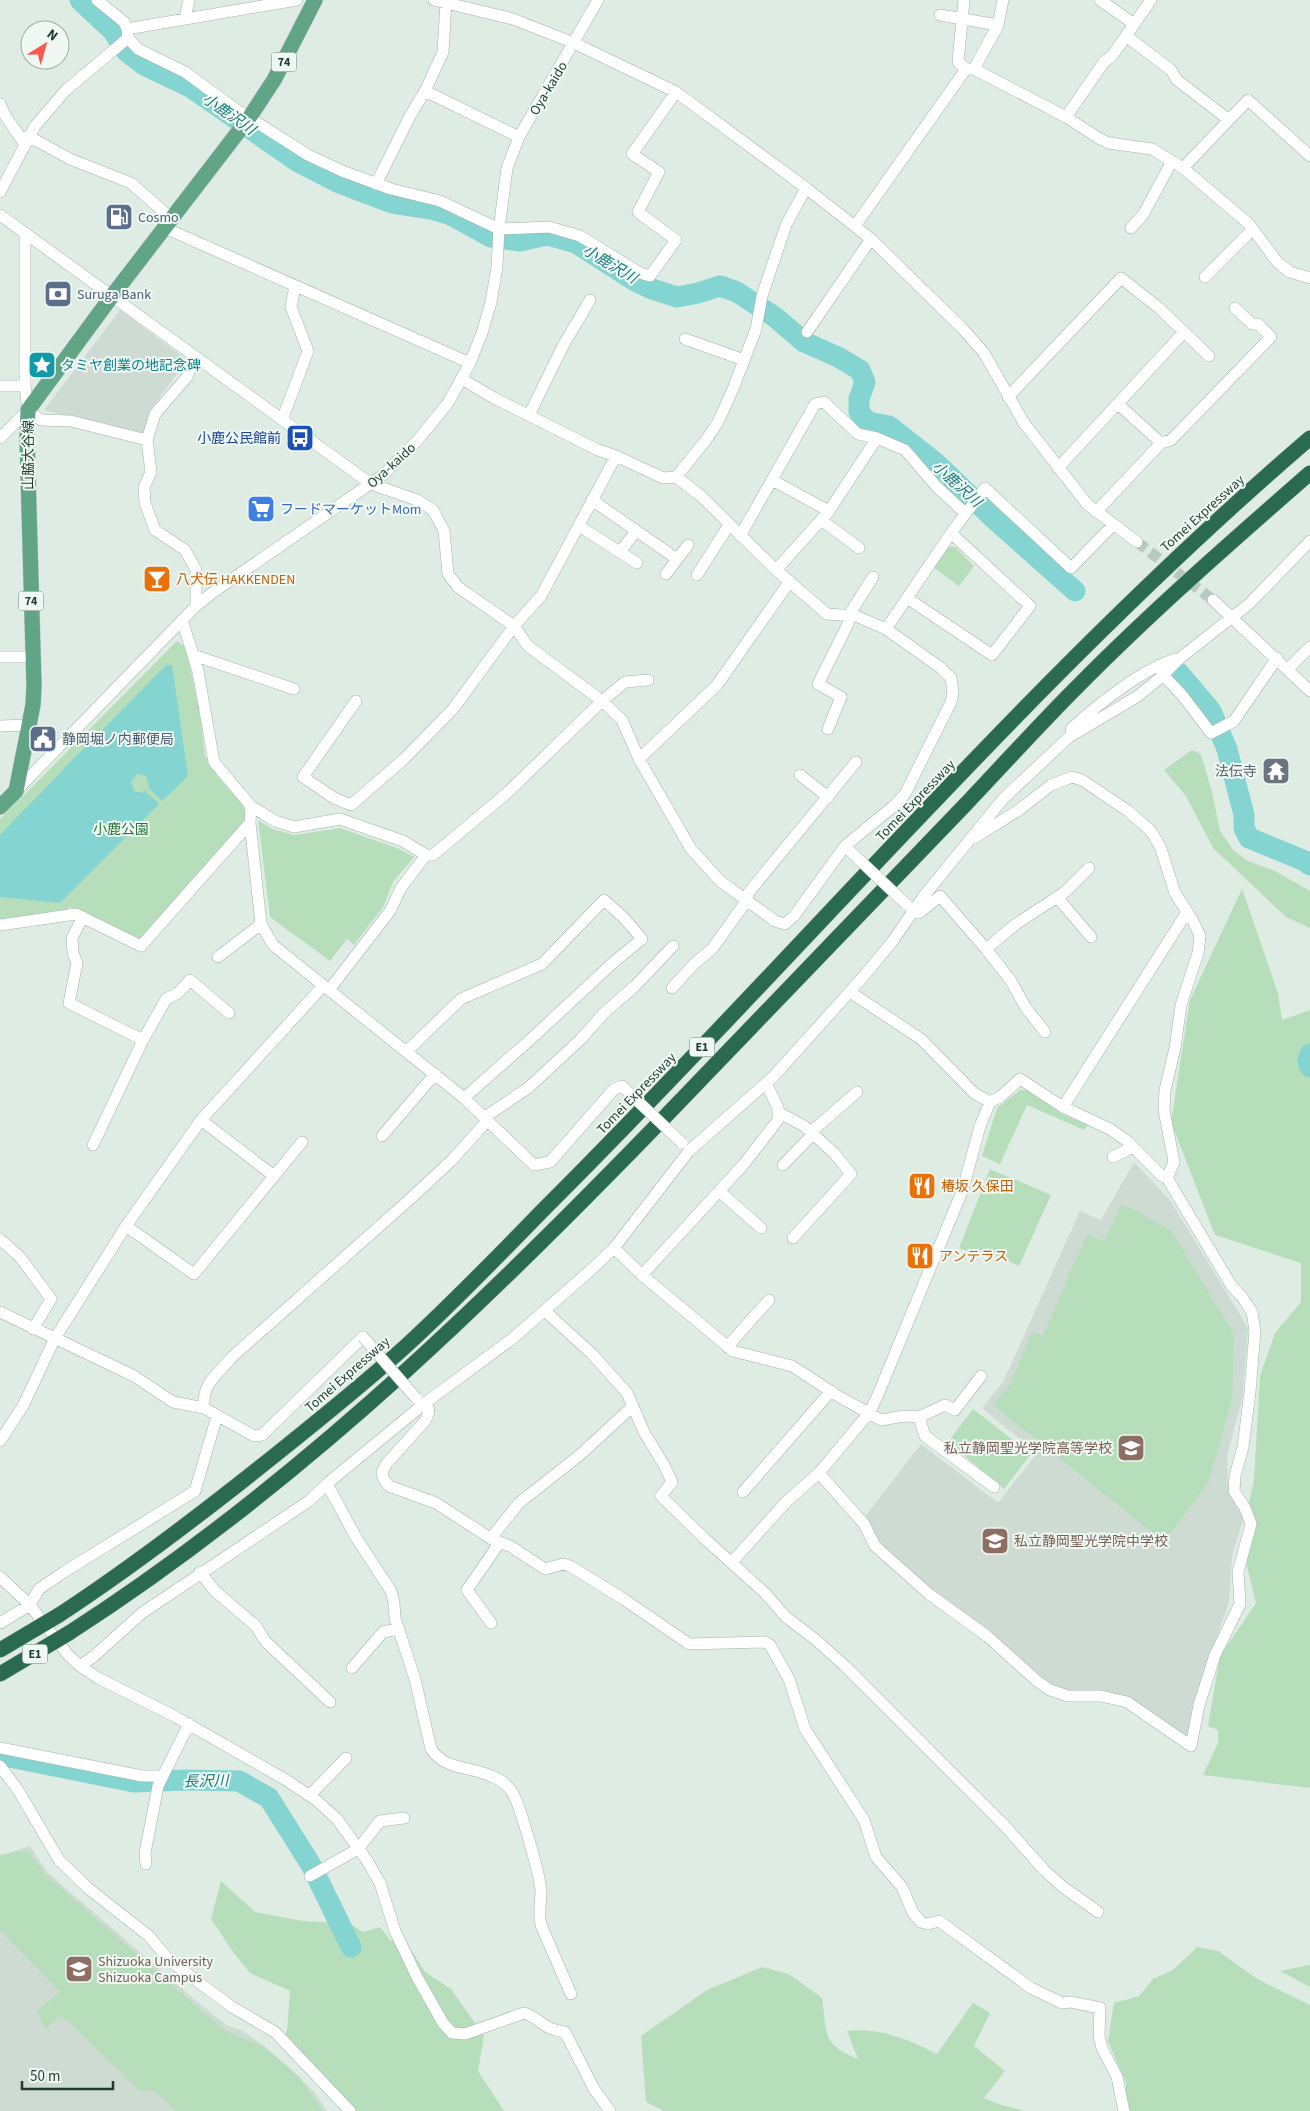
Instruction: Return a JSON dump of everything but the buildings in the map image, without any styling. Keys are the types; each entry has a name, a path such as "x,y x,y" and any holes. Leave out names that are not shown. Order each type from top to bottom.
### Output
{"highway":[{"name":"Tomei Expressway","path":"0,1650 59,1615 120,1575 193,1522 334,1409 408,1344 624,1129 967,768 1153,580 1310,438"},
{"name":"E1","path":"0,1674 130,1594 228,1522 370,1405 534,1250 627,1157 1077,687 1195,575 1310,473"}],"main road":[{"name":"山脇大谷線","path":"16,791 29,725 34,686 26,438 28,410 112,296 248,119 274,80 315,0"},
{"name":"Oya-kaido","path":"0,806 16,791"}],"street":[{"path":"97,0 124,22 128,34 138,49 185,72 248,119 308,155 376,184 440,201 499,229 549,227 580,236 610,256 640,273 650,276 676,240 638,212 659,172 632,154 676,92"},
{"path":"185,18 189,0"},
{"path":"0,192 26,140 66,90 128,34 185,18 297,0"},
{"path":"434,0 446,3 461,3 513,19 574,43 676,92 806,188 870,239 963,329 984,353 1024,423 1058,468 1096,512 1137,542"},
{"name":"Oya-kaido","path":"16,791 196,606 212,593 371,484 432,425 462,379 482,333 491,302 497,267 506,168 518,137 598,0"},
{"path":"964,0 958,62 1066,117 1109,143 1152,150 1172,161 1237,212 1253,229 1278,263 1290,272 1310,278"},
{"path":"855,226 970,69 998,25 1003,0"},
{"path":"1100,0 1134,24"},
{"path":"1066,117 1104,62 1112,56 1151,0"},
{"path":"376,184 410,116 425,91 443,52 446,3"},
{"path":"940,15 998,25"},
{"path":"1126,36 1171,70 1177,80 1229,120"},
{"path":"425,91 518,137"},
{"path":"1183,168 1248,100 1310,156"},
{"path":"0,104 6,117 26,140 131,183 169,224 295,286 470,363"},
{"path":"1131,228 1143,215 1172,161"},
{"path":"676,477 718,422 756,330 762,296 786,225 806,188"},
{"path":"0,215 371,484 417,500 432,510 444,531 448,574 458,587 514,626 528,646 602,701 622,720 639,759 692,849 720,881 775,921 785,924 794,916 848,849 905,794 951,702 953,693 951,678 941,668 886,629 856,616 827,614 776,570 701,496 676,477 663,478 616,456 598,450 462,379"},
{"path":"1205,277 1253,229"},
{"path":"25,234 25,386 28,410 41,420 71,422 147,440"},
{"path":"808,332 870,239"},
{"path":"1008,397 1120,278 1159,308 1209,356"},
{"path":"282,420 308,351 291,306 295,286"},
{"path":"529,415 590,300"},
{"path":"1096,512 1161,444 1171,440 1271,338 1258,324 1252,324 1235,308"},
{"path":"1058,468 1184,332"},
{"path":"685,339 744,360"},
{"path":"195,357 186,377 155,414 147,440 151,472 144,487 145,503 155,530 185,550 196,570 196,606"},
{"path":"0,386 25,386"},
{"path":"740,536 815,404 824,402 858,434 877,438 905,450 936,486 965,513"},
{"path":"1118,404 1161,444"},
{"path":"0,438 28,410"},
{"path":"776,570 825,516 877,438"},
{"path":"340,819 351,805 405,758 453,709 514,626 541,596 616,456"},
{"path":"772,480 825,516 859,548"},
{"path":"886,629 965,513 985,488 1071,568 1112,525"},
{"path":"592,500 677,559"},
{"path":"697,575 729,525"},
{"path":"579,526 637,563"},
{"path":"620,552 636,531"},
{"path":"907,598 992,655 1030,606 951,533"},
{"path":"80,1666 93,1657 142,1613 200,1572 309,1501 421,1402 474,1369 546,1311 614,1248 685,1147 766,1083 850,992 892,942 910,907 1003,799 1069,737 1138,696 1180,658 1249,604 1310,541"},
{"path":"666,574 688,545"},
{"path":"828,729 841,697 818,684 848,624 849,616 873,576"},
{"path":"639,759 717,685 790,581"},
{"path":"1213,600 1310,691"},
{"path":"182,620 194,656 214,762 251,806 275,822 294,827 340,819 403,841 426,855 433,856 506,794 602,701 625,682 648,680"},
{"path":"1288,669 1310,647"},
{"path":"194,656 294,689"},
{"path":"0,657 33,657"},
{"path":"1024,779 1053,746 1104,702 1167,662 1180,658"},
{"path":"1163,675 1182,695 1211,732 1234,721 1277,658"},
{"path":"351,805 334,798 303,776 356,701"},
{"path":"0,726 29,725"},
{"path":"672,988 694,964 712,949 747,900 749,892 856,762"},
{"path":"800,775 828,797"},
{"path":"968,841 990,829 1051,785 1072,777 1082,780 1128,811 1150,830 1160,846 1175,893 1200,936 1198,953 1181,1005 1175,1048 1165,1090 1164,1110 1174,1162 1167,1178"},
{"path":"251,806 250,823 261,924 273,945 464,1098 534,1165 550,1162 614,1089 622,1086 685,1147"},
{"path":"0,925 76,914 141,946 250,823"},
{"path":"848,849 910,907 919,913 940,896 986,948 1011,981 1026,1008 1045,1032"},
{"path":"0,1441 22,1406 55,1338 126,1226 202,1120 326,988 390,911 401,888 426,855"},
{"path":"986,948 1016,924 1065,892 1089,868"},
{"path":"1057,897 1091,936"},
{"path":"407,1052 461,999 542,964 604,900 624,918 642,939 616,960 464,1098"},
{"path":"1063,1107 1187,912"},
{"path":"83,917 72,938 73,953 77,963 69,1003 143,1040"},
{"path":"218,957 261,924"},
{"path":"204,1408 203,1394 208,1385 232,1357 451,1161 486,1118 528,1088 581,1039 603,1014 635,986 673,946"},
{"path":"93,1145 143,1040 166,999 178,993 190,980 229,1013"},
{"path":"850,992 921,1039 974,1093 990,1102"},
{"path":"382,1136 435,1074"},
{"path":"732,1562 787,1501 819,1473 869,1413 877,1398 963,1189 980,1126 990,1102 1000,1097 1020,1079 1063,1107 1110,1129 1133,1147 1161,1176 1167,1178 1231,1285 1242,1296 1252,1312 1255,1331 1250,1392 1243,1447 1235,1476 1234,1491 1246,1508 1251,1524 1238,1572 1240,1604 1215,1655 1199,1705 1191,1746 1127,1702 1102,1696 1068,1696 1050,1690 1037,1681 987,1636 929,1594 875,1546 864,1524 819,1473"},
{"path":"642,1275 719,1191 770,1132 778,1120 778,1108 766,1083"},
{"path":"783,1165 812,1133 856,1092"},
{"path":"778,1112 804,1126 834,1153 851,1174 793,1238"},
{"path":"202,1120 274,1176"},
{"path":"126,1226 194,1274 302,1142"},
{"path":"1113,1157 1133,1147"},
{"path":"719,1191 761,1228"},
{"path":"0,1239 20,1257 51,1299 33,1329"},
{"path":"614,1248 642,1275 733,1351 792,1366 881,1420 904,1416 919,1417 946,1405 955,1410 981,1376"},
{"path":"727,1346 769,1300"},
{"path":"546,1311 592,1354 627,1393 644,1432 672,1482 661,1496 765,1593 786,1617 845,1666 1004,1825 1045,1871 1063,1887 1098,1912"},
{"path":"0,1312 134,1376 173,1402 204,1408 254,1436 262,1435 363,1337 421,1402 429,1408 425,1421 387,1462 382,1472 384,1480 389,1486 436,1503 495,1540 510,1546 545,1569 563,1564 570,1566 625,1600 689,1644 765,1642 770,1645 789,1678 805,1729 864,1820 876,1857 902,1887 913,1914 922,1922 928,1924 939,1921 1031,1988 1062,2004 1072,2002 1100,2008 1099,2036 1102,2048 1117,2077 1124,2111"},
{"path":"743,1492 831,1391"},
{"path":"491,1623 467,1590 495,1540 520,1503 581,1454 633,1406"},
{"path":"0,1623 30,1605 39,1589 58,1576 195,1492 216,1416"},
{"path":"919,1417 925,1436 994,1488"},
{"path":"327,1484 357,1539 391,1591 398,1629 415,1679 431,1749 436,1757 448,1765 490,1775 501,1781 512,1792 520,1809 538,1872 541,1889 538,1916 571,1994"},
{"path":"200,1572 215,1591 256,1626 265,1641 330,1702"},
{"path":"0,1577 30,1605 68,1655 80,1666 98,1678 189,1724 310,1795 337,1819 380,1883 395,1931 417,1977 443,2023 452,2033 465,2034 524,2014 532,2016 551,2030 565,2032 594,2089 610,2111"},
{"path":"352,1668 383,1632 398,1629"},
{"path":"146,1864 145,1853 160,1780 189,1724"},
{"path":"0,1748 160,1780"},
{"path":"310,1795 346,1758"},
{"path":"0,1766 18,1790 59,1860 89,1889 148,1936 169,1960 232,2007 275,2032 350,2111"},
{"path":"314,1874 358,1849 380,1821 404,1818"}],"shaded area":[{"path":"120,310 187,360 148,413 146,433 112,428 44,410"},
{"name":"私立静岡聖光学院高等学校","path":"1134,1162 1170,1200 1248,1328 1242,1400 1227,1455 1228,1487 1244,1517 1232,1556 1229,1602 1211,1654 1187,1739 1128,1698 1056,1688 989,1633 932,1593 877,1542 864,1518 921,1444 998,1503 1037,1453 982,1408 1003,1382 1080,1211 1101,1220"},
{"name":"Shizuoka University Shizuoka Campus","path":"30,1846 47,1872 226,2025 243,2031 262,2044 315,2093 327,2111 0,2111 0,1856"}],"green space":[{"path":"948,547 955,547 974,566 959,586 934,568"},
{"name":"小鹿公園","path":"177,641 184,646 189,662 200,714 205,756 218,777 240,801 248,815 243,825 144,942 120,934 70,907 64,912 0,921 0,819"},
{"path":"1192,750 1201,754 1212,792 1220,831 1234,851 1248,861 1275,871 1310,891 1310,928 1286,917 1213,848 1186,796 1164,770"},
{"path":"258,820 272,829 294,835 340,828 397,848 414,857 393,882 383,907 354,945 347,939 330,961 270,917"},
{"path":"1242,889 1278,993 1282,1020 1310,1010 1310,1788 1203,1775 1218,1743 1218,1730 1208,1726 1220,1656 1256,1603 1241,1542 1254,1479 1260,1376 1275,1333 1301,1302 1301,1263 1215,1235 1171,1122 1190,1000"},
{"path":"1020,1090 1028,1090 1062,1114 1088,1125 1084,1130 1027,1105 1000,1164 982,1156 997,1108"},
{"path":"990,1169 1051,1195 1019,1266 983,1249 977,1255 959,1248"},
{"path":"1122,1204 1171,1230 1234,1334 1232,1399 1209,1481 1164,1542 993,1405 1011,1383 1032,1332 1043,1336 1087,1234 1104,1241"},
{"path":"973,1409 1031,1454 1004,1489 948,1442"},
{"name":"Shizuoka University Shizuoka Campus","path":"27,1850 48,1877 224,2030 264,2047 299,2077 323,2111 175,2111 154,2090 140,2091 61,2015 45,2029 37,2011 60,1992 0,1930 0,1855"},
{"path":"221,1881 255,1912 303,1921 349,1923 363,1932 380,1927 390,1940 408,1945 425,1972 451,1989 484,2036 478,2071 504,2111 341,2111 311,2066 281,2041 287,2031 290,1991 250,1973 211,1919"},
{"path":"1197,1947 1218,1951 1259,1980 1310,2005 1310,2111 1125,2111 1126,2083 1108,2041 1114,2003 1139,1996 1153,1979 1173,1970"},
{"path":"1309,1965 1310,1987 1280,1971"},
{"path":"762,1967 789,1974 822,1998 828,2036 837,2048 858,2059 847,2031 859,2030 883,2033 916,2044 937,2054 973,2003 990,2013 974,2046 1005,2071 984,2098 1024,2111 664,2111 646,2102 641,2036 707,1990"}],"water":[{"path":"166,665 172,665 188,776 162,801 148,787 146,776 137,774 131,782 134,791 142,793 144,790 159,804 60,903 0,897 0,835 84,748 93,744 95,738"}],"waterway":[{"name":"小鹿沢川","path":"80,0 113,31 126,51 144,65 190,87 298,162 339,183 392,203 431,209 451,215 491,237 520,241 547,235 576,243 635,281 677,297 720,286 737,292 775,317 804,342 838,357 860,370 865,382 859,399 859,412 868,422 889,426 936,463 993,518 1075,591"},
{"name":"小鹿沢川","path":"1179,673 1211,711 1227,749 1244,815 1244,828 1249,838 1305,861 1310,865"},
{"name":"小鹿沢川","path":"1310,1054 1308,1061 1310,1067"},
{"name":"長沢川","path":"0,1755 134,1782 239,1781 269,1798 311,1865 351,1947"}],"tunnel":[{"path":"1137,542 1213,600"}],"place":[{"name":"Cosmo","path":"119,217"},
{"name":"Suruga Bank","path":"58,294"},
{"name":"タミヤ創業の地記念碑","path":"42,365"},
{"name":"小鹿公民館前","path":"300,438"},
{"name":"フードマーケットMom","path":"261,509"},
{"name":"八犬伝 HAKKENDEN","path":"157,579"},
{"name":"静岡堀ノ内郵便局","path":"43,739"},
{"name":"法伝寺","path":"1276,771"},
{"name":"椿坂 久保田","path":"922,1186"},
{"name":"アンテラス","path":"920,1256"},
{"name":"私立静岡聖光学院高等学校","path":"1131,1448"},
{"name":"私立静岡聖光学院中学校","path":"995,1541"},
{"name":"Shizuoka University Shizuoka Campus","path":"79,1969"}]}
